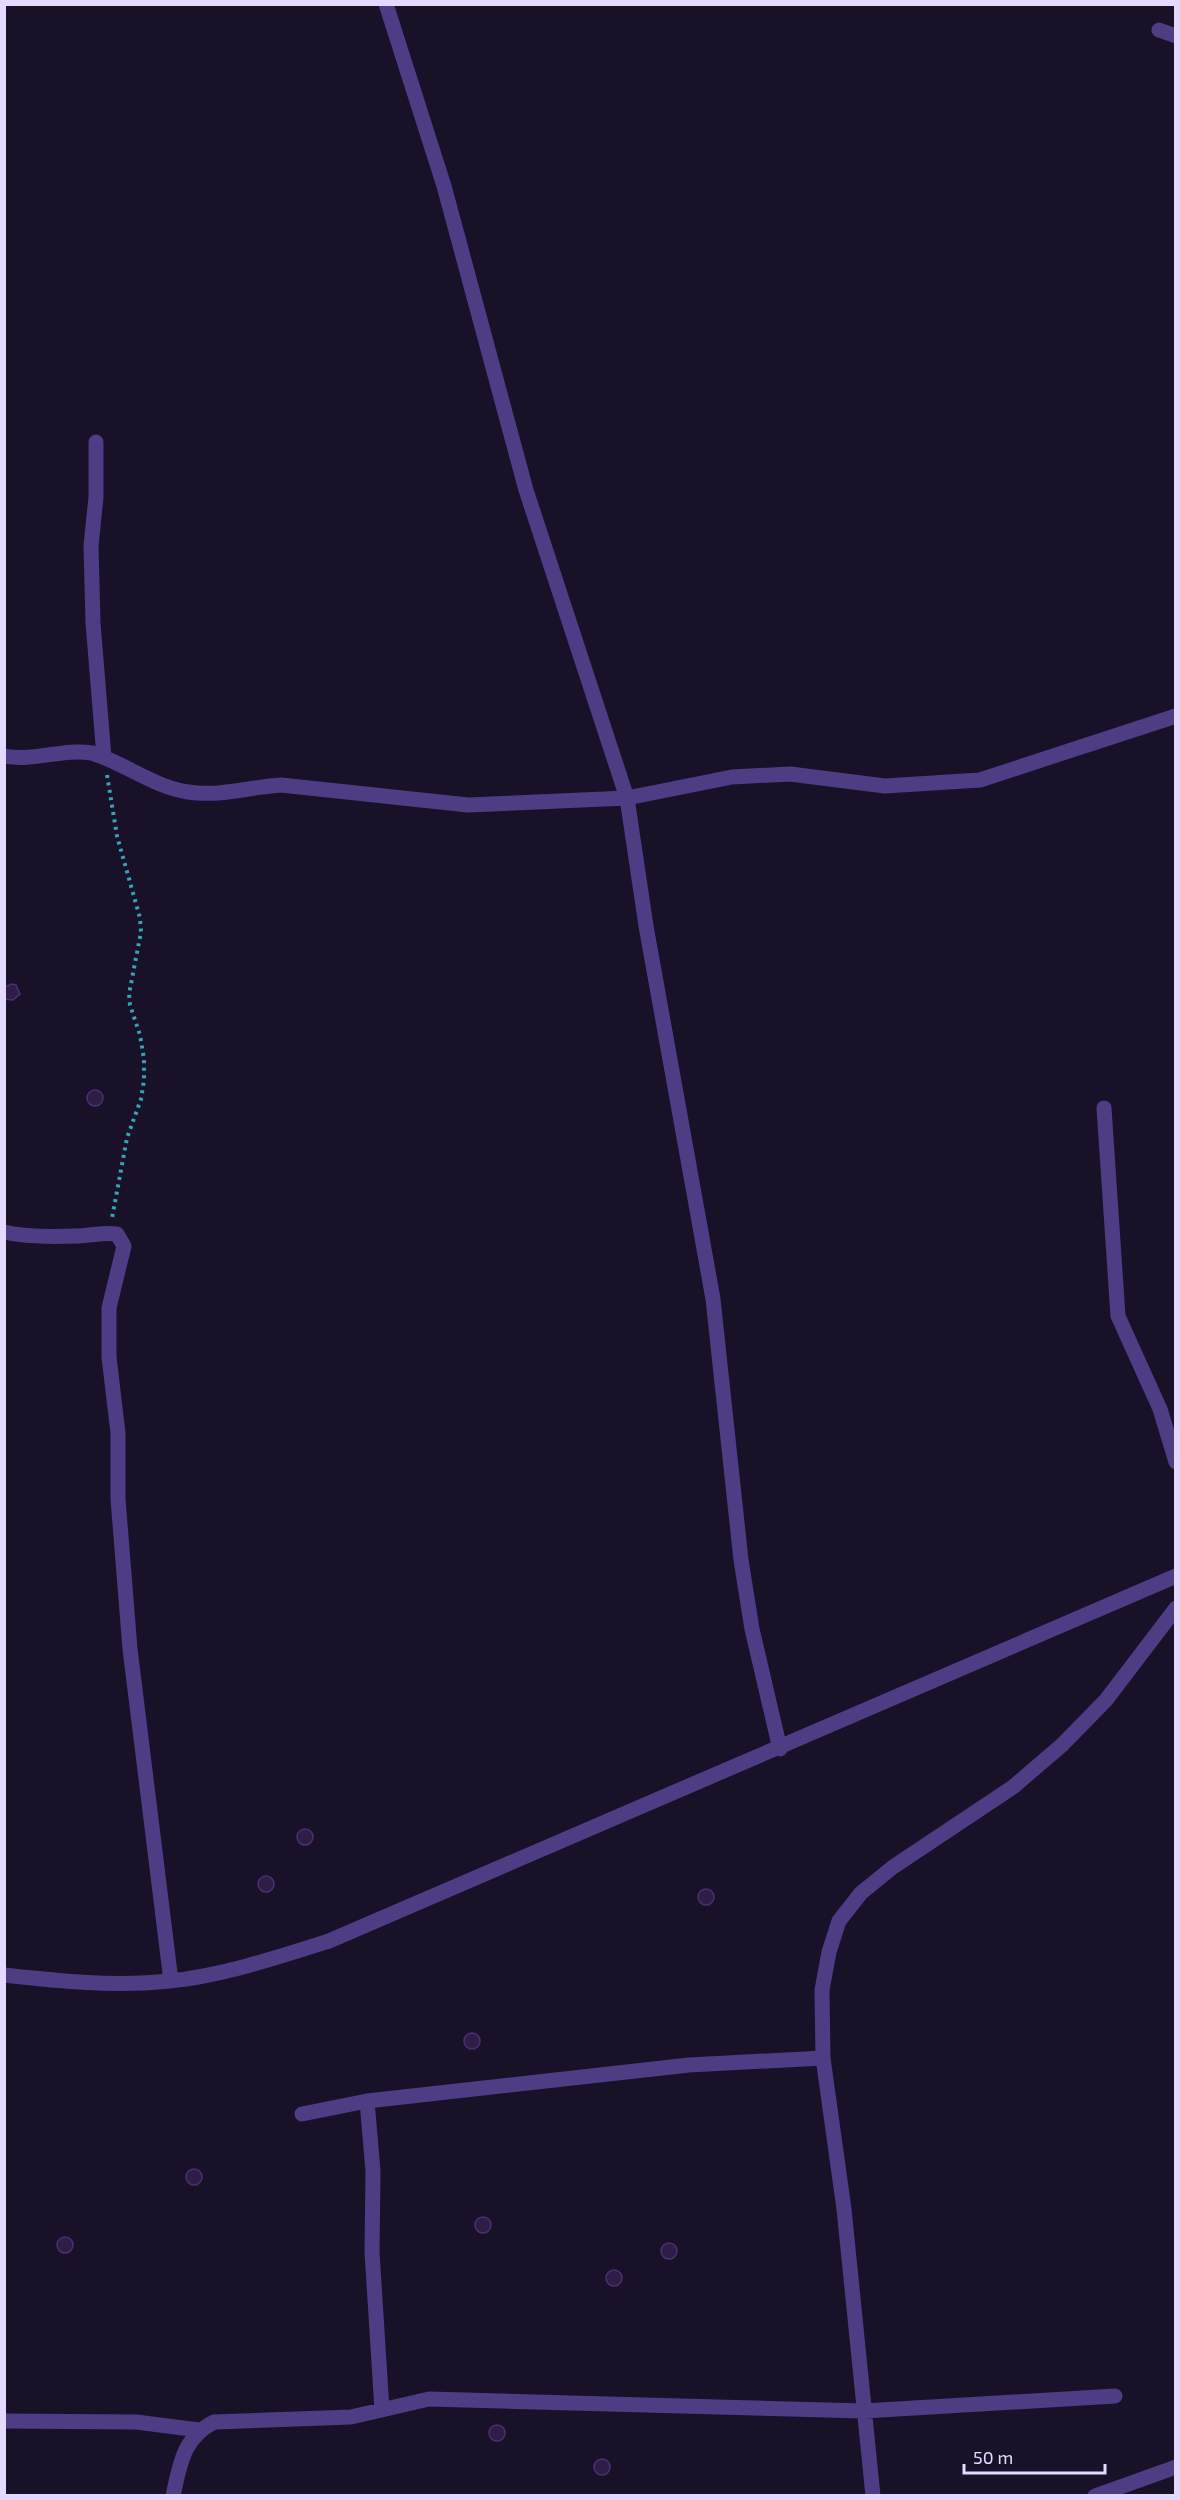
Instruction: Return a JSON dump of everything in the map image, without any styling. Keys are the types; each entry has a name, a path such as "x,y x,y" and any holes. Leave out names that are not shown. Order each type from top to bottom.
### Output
{"street":[{"path":"386,4 444,186 526,490 627,798 646,926 712,1299 741,1560 753,1629 780,1749"},
{"path":"1159,30 1176,36"},
{"path":"96,442 96,498 91,546 104,757"},
{"path":"4,756 28,758 81,751 104,757 186,792 215,794 281,784 380,797 468,805 627,798 732,777 755,775 790,774 885,786 980,780 1176,716"},
{"path":"1104,1108 1118,1316 1160,1409 1176,1462"},
{"path":"4,1232 17,1235 117,1234 124,1246 109,1308 108,1325 117,1433 118,1499 130,1649 171,1981"},
{"path":"5,1973 57,1981 122,1984 171,1981 263,1962 329,1941 780,1749 1176,1576"},
{"path":"873,2496 844,2209 823,2058 822,1990 829,1952 839,1921 861,1893 893,1867 1013,1787 1062,1744 1106,1700 1176,1608"},
{"path":"302,2114 367,2101 689,2065 823,2058"},
{"path":"367,2101 373,2171 372,2252 382,2410"},
{"path":"174,2496 187,2444 199,2430 214,2422 351,2417 429,2399 864,2411 1115,2396"},
{"path":"4,2421 136,2422 199,2430"},
{"path":"1095,2496 1176,2467"}],"path":[{"path":"104,757 117,836 140,918 141,932 129,994 144,1059 141,1099 127,1138 108,1233"}],"building":[{"path":"16,985 20,994 13,1000 4,999 4,987"},
{"path":"95,1090 101,1092 103,1098 101,1104 95,1106 89,1104 87,1098 89,1092"},
{"path":"305,1829 311,1831 313,1837 311,1843 305,1845 299,1843 297,1837 299,1831"},
{"path":"266,1876 272,1878 274,1884 272,1890 266,1892 260,1890 258,1884 260,1878"},
{"path":"706,1889 712,1891 714,1897 712,1903 706,1905 700,1903 698,1897 700,1891"},
{"path":"472,2033 478,2035 480,2041 478,2047 472,2049 466,2047 464,2041 466,2035"},
{"path":"194,2169 200,2171 202,2177 200,2183 194,2185 188,2183 186,2177 188,2171"},
{"path":"483,2217 489,2219 491,2225 489,2231 483,2233 477,2231 475,2225 477,2219"},
{"path":"65,2237 71,2239 73,2245 71,2251 65,2253 59,2251 57,2245 59,2239"},
{"path":"669,2243 675,2245 677,2251 675,2257 669,2259 663,2257 661,2251 663,2245"},
{"path":"614,2270 620,2272 622,2278 620,2284 614,2286 608,2284 606,2278 608,2272"},
{"path":"497,2425 503,2427 505,2433 503,2439 497,2441 491,2439 489,2433 491,2427"},
{"path":"602,2459 608,2461 610,2467 608,2473 602,2475 596,2473 594,2467 596,2461"}]}
